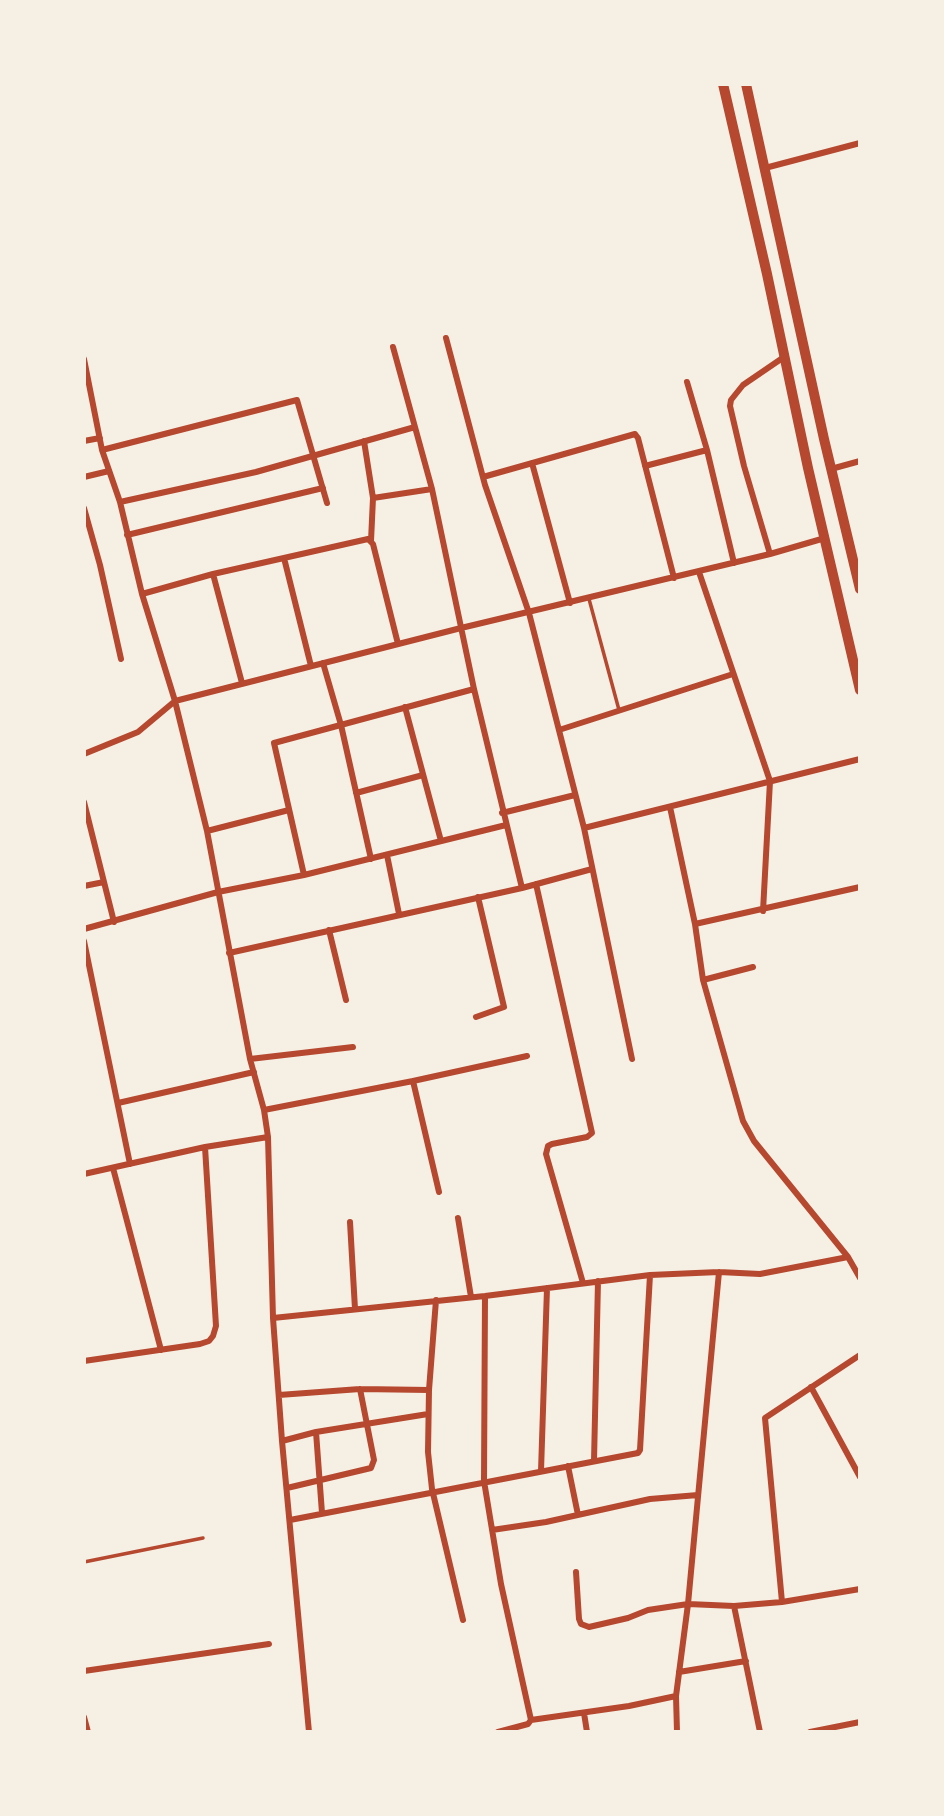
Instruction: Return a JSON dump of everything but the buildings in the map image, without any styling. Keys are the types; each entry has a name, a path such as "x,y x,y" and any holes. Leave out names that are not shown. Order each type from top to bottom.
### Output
{"highway":[{"path":"723,84 860,690"},
{"path":"746,84 831,469 860,586"}],"street":[{"path":"765,168 860,143"},
{"path":"446,338 483,477 529,613 584,828 632,1059"},
{"path":"393,347 432,489 502,813 522,887"},
{"path":"770,554 744,466 730,406 731,400 743,384 784,356"},
{"path":"84,359 102,450 120,502 142,594 175,701 207,831 250,1059 264,1110 268,1138 273,1318 309,1732"},
{"path":"687,382 707,450 734,562"},
{"path":"102,450 297,400 327,503"},
{"path":"120,502 256,472 415,427"},
{"path":"483,477 635,434 674,578"},
{"path":"84,441 100,438"},
{"path":"364,441 373,498 371,541 398,644"},
{"path":"645,466 707,450"},
{"path":"831,469 860,461"},
{"path":"532,463 570,603"},
{"path":"84,477 108,471"},
{"path":"127,535 323,488"},
{"path":"373,498 432,489"},
{"path":"84,508 121,659"},
{"path":"84,754 138,732 175,701 461,628 699,572 825,538"},
{"path":"142,594 365,539 371,541"},
{"path":"284,558 311,666"},
{"path":"699,572 770,781 763,911"},
{"path":"213,575 242,683"},
{"path":"323,663 341,725 371,859"},
{"path":"559,730 733,674"},
{"path":"304,875 273,744 474,689"},
{"path":"405,707 441,841"},
{"path":"584,828 860,758"},
{"path":"356,793 423,775"},
{"path":"502,813 575,795"},
{"path":"84,802 114,922"},
{"path":"670,807 695,924 703,980 743,1121 754,1141 848,1256 860,1278"},
{"path":"207,831 289,810"},
{"path":"84,929 218,892 304,875 506,825"},
{"path":"387,855 399,914"},
{"path":"229,953 592,869"},
{"path":"84,886 104,882"},
{"path":"536,884 592,1133 587,1137 552,1144 548,1146 546,1154 583,1283"},
{"path":"695,924 763,911 860,887"},
{"path":"476,1017 504,1007 478,897"},
{"path":"329,930 346,1000"},
{"path":"84,941 130,1164"},
{"path":"703,980 753,967"},
{"path":"250,1059 352,1047"},
{"path":"264,1110 527,1056"},
{"path":"118,1103 254,1072"},
{"path":"413,1081 439,1192"},
{"path":"84,1174 205,1147 268,1138"},
{"path":"84,1361 200,1344 214,1336 216,1326 205,1147"},
{"path":"113,1168 161,1350"},
{"path":"458,1218 471,1297"},
{"path":"350,1222 355,1309"},
{"path":"273,1318 485,1296 650,1275 719,1272 760,1274 848,1256"},
{"path":"677,1732 676,1696 688,1604 719,1272"},
{"path":"290,1520 636,1454 640,1450 650,1275"},
{"path":"594,1461 598,1281"},
{"path":"541,1471 547,1288"},
{"path":"485,1296 484,1481 501,1584 531,1720"},
{"path":"436,1300 427,1433 433,1493 463,1620"},
{"path":"782,1602 764,1422 769,1415 860,1355"},
{"path":"811,1387 860,1477"},
{"path":"279,1395 360,1389 429,1390"},
{"path":"287,1488 371,1468 374,1460 360,1389"},
{"path":"282,1441 316,1432 428,1414"},
{"path":"316,1432 322,1513"},
{"path":"568,1466 578,1515"},
{"path":"492,1530 546,1522 650,1499 698,1494"},
{"path":"576,1572 579,1619 584,1626 628,1618 648,1610 688,1604 734,1606 782,1602 860,1589"},
{"path":"734,1606 760,1732"},
{"path":"84,1671 269,1644"},
{"path":"679,1672 746,1661"},
{"path":"498,1732 528,1724 531,1720 676,1696"},
{"path":"584,1713 587,1732"},
{"path":"85,1722 88,1732"},
{"path":"810,1732 856,1723 855,1732"}],"lane":[{"path":"589,599 619,710"},
{"path":"84,1562 203,1538"}]}
